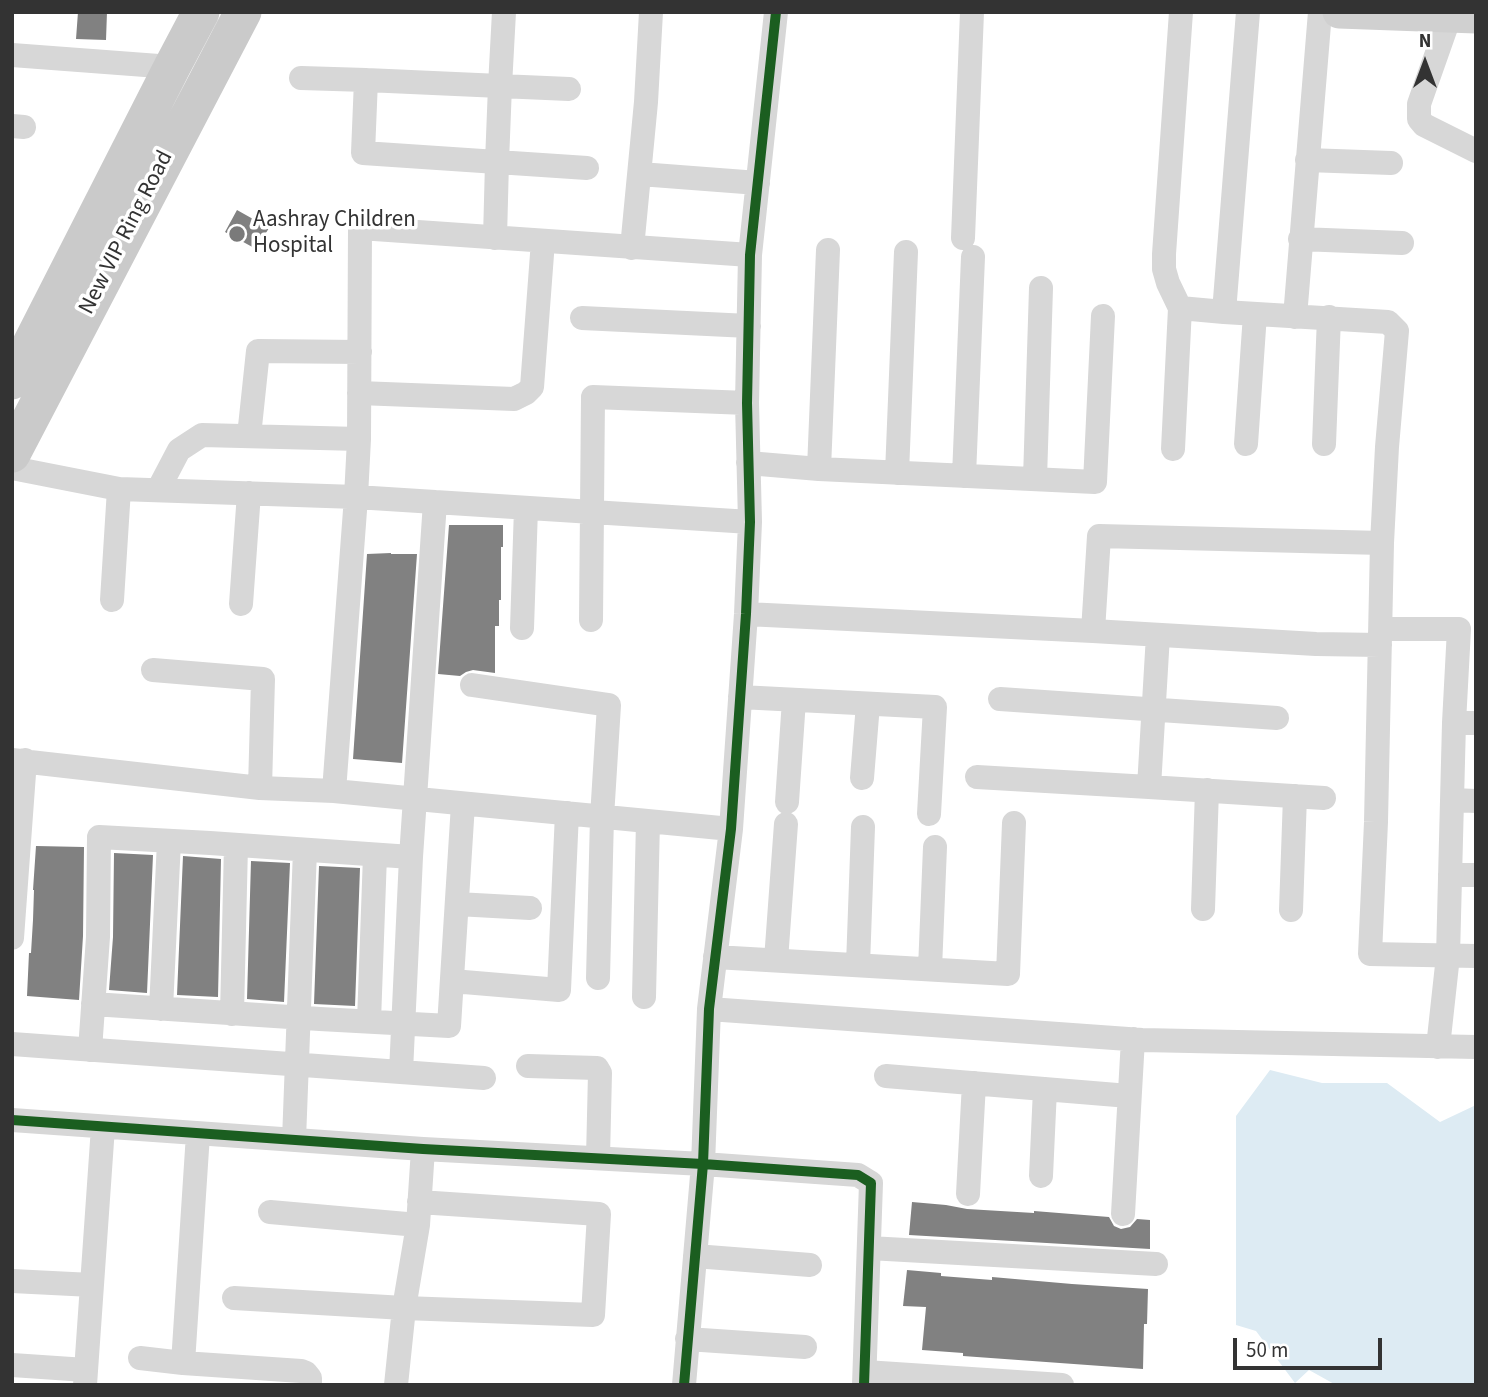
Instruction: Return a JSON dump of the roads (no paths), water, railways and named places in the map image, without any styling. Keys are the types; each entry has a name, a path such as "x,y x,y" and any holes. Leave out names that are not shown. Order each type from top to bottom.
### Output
{"main road":[{"name":"New VIP Ring Road","path":"12,381 201,12"},
{"name":"New VIP Ring Road","path":"12,454 243,12"}],"street":[{"path":"495,238 504,12"},
{"path":"632,247 651,12"},
{"path":"684,1385 703,1164 709,1009 731,829 746,614 750,522 747,403 750,256 776,12"},
{"path":"964,476 972,12"},
{"path":"1173,449 1180,308 1168,283 1164,254 1181,12"},
{"path":"1224,312 1248,12"},
{"path":"1295,317 1320,12"},
{"path":"1339,12 1463,16 1418,111 1419,119 1424,125 1476,151"},
{"path":"12,55 172,67"},
{"path":"300,78 569,89"},
{"path":"366,80 363,153 587,168"},
{"path":"1307,160 1391,163"},
{"path":"640,174 758,183"},
{"path":"334,792 359,439 360,229 750,256"},
{"path":"1300,239 1402,243"},
{"path":"359,393 514,399 522,397 532,387 543,241"},
{"path":"819,469 828,250"},
{"path":"897,473 906,252"},
{"path":"1035,480 1041,288"},
{"path":"1180,308 1388,322 1397,331 1382,543 1377,822 1370,954 1476,956"},
{"path":"1246,444 1255,314"},
{"path":"748,463 819,469 1095,482 1103,316"},
{"path":"1324,444 1329,317"},
{"path":"582,318 749,326"},
{"path":"249,436 258,351 359,352"},
{"path":"591,620 593,397 747,403"},
{"path":"158,490 180,450 202,435 359,439"},
{"path":"12,468 119,489 356,497 750,522"},
{"path":"112,600 119,489"},
{"path":"241,604 249,493"},
{"path":"401,1072 414,799 435,502"},
{"path":"522,628 526,508"},
{"path":"1093,631 1099,536 1382,543"},
{"path":"746,614 1316,644 1459,629 1465,723 1464,800 1450,875 1448,956 1438,1047"},
{"path":"1149,787 1158,635"},
{"path":"153,670 263,679 260,788"},
{"path":"472,685 609,705 602,817 598,978"},
{"path":"740,697 935,707 929,814"},
{"path":"1000,699 1277,718"},
{"path":"776,960 794,700"},
{"path":"862,778 868,704"},
{"path":"12,938 19,760 260,788 334,792 731,829"},
{"path":"977,777 1324,798"},
{"path":"1203,909 1206,790"},
{"path":"1291,910 1295,796"},
{"path":"93,1004 449,1026 463,804"},
{"path":"452,981 559,990 567,813"},
{"path":"644,997 648,821"},
{"path":"715,957 1008,974 1014,823"},
{"path":"858,965 863,827"},
{"path":"90,1050 98,937 99,837 411,856"},
{"path":"160,1009 169,841"},
{"path":"232,1014 236,845"},
{"path":"930,969 935,847"},
{"path":"294,1140 305,850"},
{"path":"369,1021 375,855"},
{"path":"1450,875 1476,875"},
{"path":"457,904 530,908"},
{"path":"709,1009 1133,1040 1476,1048"},
{"path":"1123,1214 1133,1040"},
{"path":"12,1044 484,1078"},
{"path":"528,1066 597,1068 600,1073 598,1158"},
{"path":"886,1076 1129,1096"},
{"path":"968,1194 974,1083"},
{"path":"1041,1176 1045,1089"},
{"path":"12,1120 423,1149 858,1175 871,1183 864,1378 1062,1385"},
{"path":"12,1365 86,1377 103,1127"},
{"path":"183,1363 198,1134"},
{"path":"396,1385 418,1213 423,1149"},
{"path":"234,1298 593,1315 599,1214 270,1212"},
{"path":"869,1248 1156,1264"},
{"path":"695,1256 810,1265"},
{"path":"12,1281 92,1285"},
{"path":"687,1339 806,1347"},
{"path":"140,1358 301,1371 310,1378 310,1385"}],"place":[{"name":"Aashray Children Hospital","path":"237,234"}]}
